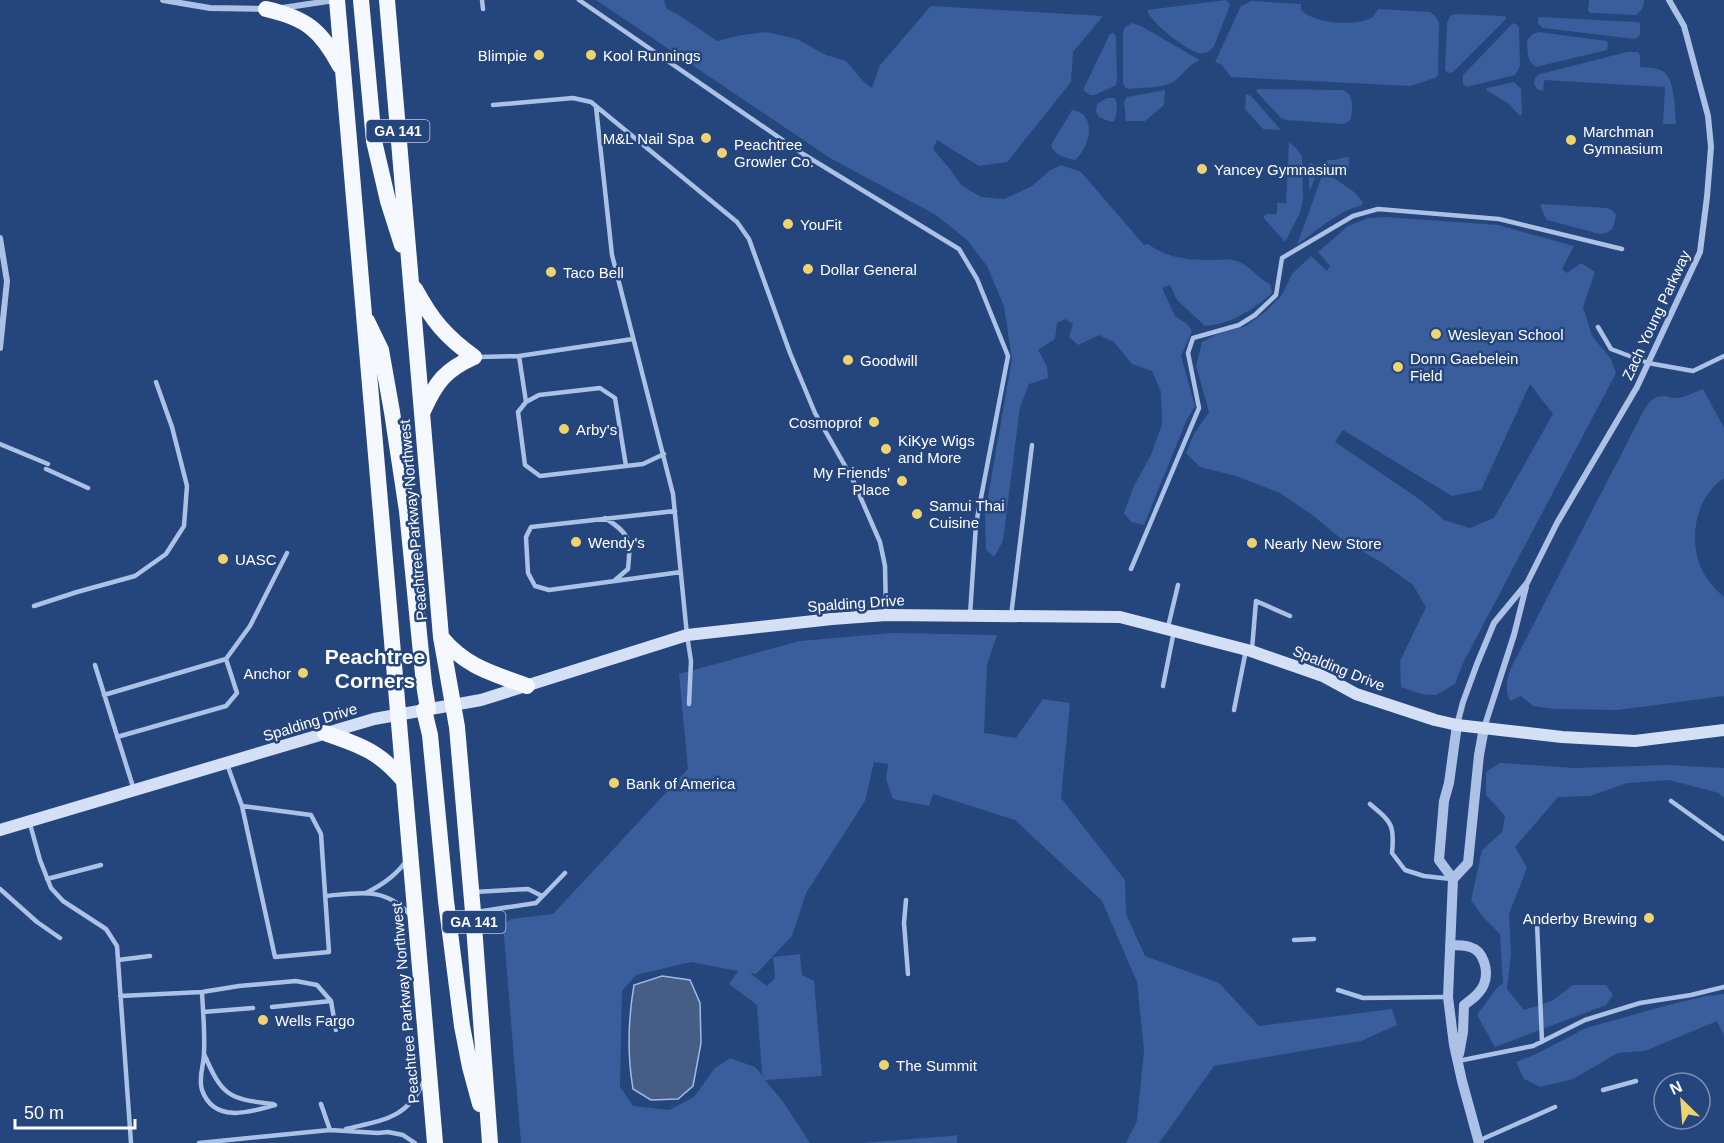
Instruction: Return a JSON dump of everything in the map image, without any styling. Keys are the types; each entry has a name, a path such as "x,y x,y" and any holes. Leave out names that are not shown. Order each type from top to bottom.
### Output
{"highway":[{"name":"Peachtree Parkway Northwest","path":"336,0 435,1143"},
{"path":"361,0 375,141 390,210 410,262"},
{"name":"Peachtree Parkway Northwest","path":"387,0 441,637 456,728 473,912 490,1141"},
{"path":"266,9 300,19 313,28 343,71"},
{"path":"411,282 442,331 453,343 474,357 450,369 439,380 422,412"},
{"path":"363,312 381,350 392,412 407,512 446,901 462,1026 470,1067 490,1141"},
{"path":"441,637 472,664 527,686"},
{"path":"325,733 364,747 378,755 392,766 404,781"}],"main road":[{"name":"Spalding Drive","path":"0,830 374,718 481,700 687,635 886,615 1120,617 1249,650 1323,676 1356,694 1457,725 1562,737 1635,741 1724,730"}],"street":[{"path":"163,0 210,8 266,9 336,0"},
{"name":"Zach Young Parkway","path":"1484,728 1514,635 1527,583 1557,523 1637,387 1700,252 1711,147 1708,116 1684,27 1669,0"},
{"path":"0,238 7,281 0,348"},
{"name":"Zach Young Parkway","path":"1457,725 1494,623 1527,583"},
{"path":"1457,725 1449,783 1444,801 1439,860 1453,881 1448,997 1454,1045 1478,1142"},
{"path":"1453,881 1468,863 1484,728"},
{"path":"1450,945 1471,947 1480,952 1485,969 1484,985 1476,996 1464,1005 1463,1032 1458,1061"}],"lane":[{"path":"482,0 483,9"},
{"path":"579,0 803,154 959,249 977,279 1008,356 976,524 970,615"},
{"path":"493,105 573,98 591,102 737,222 749,239 790,353 815,413 852,478 880,542 885,566 886,615"},
{"path":"596,107 612,255 673,494 691,661 689,704"},
{"path":"1131,569 1199,408 1188,353 1193,338 1239,325 1255,315 1276,296 1282,258 1353,216 1378,209 1499,219 1622,249"},
{"path":"1598,327 1611,349 1648,363 1692,371 1724,356"},
{"path":"474,357 519,356 633,339"},
{"path":"519,356 526,402"},
{"path":"34,606 135,576 166,554 184,526 187,486 172,427 156,382"},
{"path":"626,466 615,398 600,388 539,395 526,402 518,412 525,465 540,477 643,464 664,454"},
{"path":"0,444 88,488"},
{"path":"1011,616 1032,445"},
{"path":"675,511 531,527 526,537 528,573 535,586 549,590 681,572"},
{"path":"605,518 621,529 627,539 629,552 628,569 614,581"},
{"path":"104,695 226,659 250,626 287,553"},
{"path":"1163,686 1178,585"},
{"path":"1234,710 1249,650 1256,601 1290,616"},
{"path":"117,737 226,706 237,693 226,659"},
{"path":"95,665 134,790"},
{"path":"227,763 242,806 275,957 329,952 321,834 311,815 242,806"},
{"path":"1671,801 1724,839"},
{"path":"1370,804 1389,820 1394,836 1392,853 1405,870 1453,881"},
{"path":"29,821 40,861 51,888 63,901 106,929 117,946 131,1143"},
{"path":"366,893 395,875 411,854"},
{"path":"47,879 101,865"},
{"path":"473,912 536,903 565,873"},
{"path":"0,889 37,922 60,938"},
{"path":"471,892 528,889 542,896"},
{"path":"325,896 366,893 387,897 403,907 417,924"},
{"path":"906,900 904,923 908,974"},
{"path":"1537,923 1542,1042"},
{"path":"1294,940 1314,939"},
{"path":"118,960 150,956"},
{"path":"120,996 202,992 296,981 317,985 331,1001 336,1030"},
{"path":"1458,1061 1533,1046 1585,1020 1640,1003 1724,987"},
{"path":"1338,990 1363,998 1448,997"},
{"path":"202,992 204,1054 201,1075 202,1090 211,1104 227,1113 246,1113 275,1105 229,1095 220,1087 204,1054"},
{"path":"272,1006 331,1001"},
{"path":"203,1012 253,1008"},
{"path":"341,1131 394,1116 406,1109 415,1098 429,1071"},
{"path":"1603,1090 1636,1081"},
{"path":"321,1104 330,1130"},
{"path":"1478,1142 1555,1107"},
{"path":"199,1143 330,1130 388,1132 403,1135 416,1143"}],"shaded area":[{"path":"596,0 664,0 667,9 717,41 766,32 797,39 826,55 846,61 872,88 880,65 931,6 1103,16 1073,52 1071,82 1007,162 979,166 937,140 933,149 961,185 981,197 1004,199 1032,186 1049,171 1061,165 1081,172 1144,245 1148,244 1162,252 1186,259 1236,261 1247,266 1270,284 1272,293 1257,305 1233,319 1205,326 1177,300 1170,285 1162,288 1175,316 1187,324 1192,331 1181,356 1195,406 1187,419 1144,525 1131,522 1124,513 1134,486 1151,455 1162,424 1161,392 1152,371 1132,364 1114,342 1099,335 1078,345 1069,337 1073,324 1065,319 1057,323 1055,339 1038,350 1047,366 1048,378 1029,384 1020,407 1003,541 994,557 986,550 985,514 1012,359 1004,306 987,266 967,240 936,215 830,158"},
{"path":"1226,0 1230,5 1214,46 1203,53 1192,51 1169,35 1155,22 1147,10"},
{"path":"1589,0 1644,0 1642,9 1636,15 1590,13"},
{"path":"1251,1 1301,4 1301,10 1307,15 1325,21 1347,23 1373,17 1378,9 1430,12 1439,23 1438,75 1410,86 1231,77 1222,65 1215,62 1241,6"},
{"path":"1455,14 1505,16 1506,19 1453,72 1448,73 1445,70 1447,23 1450,16"},
{"path":"1538,18 1636,22 1640,23 1640,35 1635,39 1543,28 1538,24"},
{"path":"1132,23 1141,26 1199,61 1168,84 1129,89 1125,87 1123,83 1123,32 1125,27"},
{"path":"1513,23 1519,28 1520,66 1515,75 1466,87 1463,83 1463,75"},
{"path":"1539,32 1607,41 1607,50 1536,67 1529,59 1527,40"},
{"path":"1114,33 1116,37 1116,85 1090,95 1083,90 1110,34"},
{"path":"1627,52 1638,52 1640,67 1658,69 1668,76 1674,96 1676,124 1663,124 1665,87 1544,80 1543,91 1537,89 1534,84 1535,78 1540,74"},
{"path":"1514,82 1521,89 1522,114 1520,116 1508,103 1486,90"},
{"path":"1258,89 1343,90 1351,99 1351,119 1343,124 1286,120 1281,118 1256,91"},
{"path":"1165,90 1164,105 1145,121 1126,121 1124,102 1127,97"},
{"path":"1246,94 1251,96 1281,130 1263,129 1245,109"},
{"path":"1107,98 1115,98 1117,104 1114,121 1111,122 1099,117 1096,112 1097,104"},
{"path":"1072,110 1086,117 1089,132 1085,148 1075,160 1057,154 1051,145"},
{"path":"1289,142 1302,157 1303,198 1300,213 1285,242 1263,217 1266,214 1277,214 1277,203 1286,203"},
{"path":"1349,158 1346,177 1325,162 1328,160"},
{"path":"1309,164 1318,167 1318,170 1310,190"},
{"path":"1323,173 1327,173 1354,192 1363,202 1362,205 1336,217 1297,245"},
{"path":"1542,204 1607,208 1616,215 1612,229 1600,234 1547,220 1540,206"},
{"path":"1386,217 1498,225 1574,246 1562,269 1567,273 1581,263 1595,272 1583,307 1592,336 1611,359 1616,373 1463,663 1455,684 1436,695 1421,694 1401,687 1400,661 1426,607 1413,585 1381,562 1345,542 1311,514 1280,493 1236,476 1200,467 1186,453 1194,434 1209,412 1196,366 1202,342 1217,334 1246,326 1265,312 1282,295 1292,274 1311,256 1327,271 1330,266 1318,252 1348,226 1368,218","holes":["1530,384 1553,414 1494,518 1470,528 1444,520 1422,501 1335,442 1343,430 1452,496 1481,490"]},
{"path":"1703,389 1724,428 1724,478 1714,486 1701,507 1697,518 1695,544 1703,572 1724,597 1724,696 1618,710 1555,709 1533,706 1521,696 1510,701 1507,685 1511,668 1644,410 1657,397 1678,398"},
{"path":"892,633 997,635 987,665 984,733 1016,738 1043,699 1070,703 1061,798 1125,880 1126,914 1145,956 1219,983 1259,1026 1392,1009 1397,1025 1361,1041 1214,1066 1159,1143 1126,1143 1137,1121 1144,1050 1137,982 1102,901 1015,820 933,794 929,806 893,799 886,779 888,764 874,762 865,801 806,893 792,936 756,974 750,973 767,986 775,978 773,957 800,954 802,975 814,981 822,1076 765,1080 784,1103 810,1143 521,1143 503,924 511,919 553,914 688,769 679,674 800,641","holes":["691,962 738,971 729,984 757,1005 762,1073 765,1078 755,1067 730,1058 714,1069 694,1097 669,1110 633,1106 620,1087 622,991 636,975"]},
{"path":"1500,763 1574,768 1667,765 1724,768 1724,798 1719,793 1669,780 1627,783 1590,796 1558,797 1515,847 1527,868 1509,914 1511,953 1507,989 1524,1010 1552,1001 1573,985 1606,985 1613,995 1606,1005 1495,1047 1477,1015 1503,983 1500,934 1482,916 1471,900 1482,850 1502,832 1505,816 1486,795 1486,772"},
{"path":"662,976 690,980 700,1003 701,1043 693,1086 678,1099 651,1100 633,1089 629,1050 630,1011 634,985"},
{"path":"1724,994 1724,1036 1717,1021 1645,1051 1618,1053 1573,1079 1540,1087 1524,1079 1516,1062 1586,1028 1668,1005"},
{"path":"957,1135 957,1143 862,1143 951,1136"}],"place":[{"name":"Blimpie","path":"539,55"},
{"name":"Kool Runnings","path":"591,55"},
{"name":"M&L Nail Spa","path":"706,138"},
{"name":"Marchman Gymnasium","path":"1571,140"},
{"name":"Peachtree Growler Co.","path":"722,153"},
{"name":"Yancey Gymnasium","path":"1202,169"},
{"name":"YouFit","path":"788,224"},
{"name":"Dollar General","path":"808,269"},
{"name":"Taco Bell","path":"551,272"},
{"name":"Wesleyan School","path":"1436,334"},
{"name":"Goodwill","path":"848,360"},
{"name":"Donn Gaebelein Field","path":"1398,367"},
{"name":"Cosmoprof","path":"874,422"},
{"name":"Arby's","path":"564,429"},
{"name":"KiKye Wigs and More","path":"886,449"},
{"name":"My Friends' Place","path":"902,481"},
{"name":"Samui Thai Cuisine","path":"917,514"},
{"name":"Wendy's","path":"576,542"},
{"name":"Nearly New Store","path":"1252,543"},
{"name":"UASC","path":"223,559"},
{"name":"Anchor","path":"303,673"},
{"name":"Bank of America","path":"614,783"},
{"name":"Anderby Brewing","path":"1649,918"},
{"name":"Wells Fargo","path":"263,1020"},
{"name":"The Summit","path":"884,1065"}],"district":[{"name":"Peachtree Corners","path":"375,668"}]}
